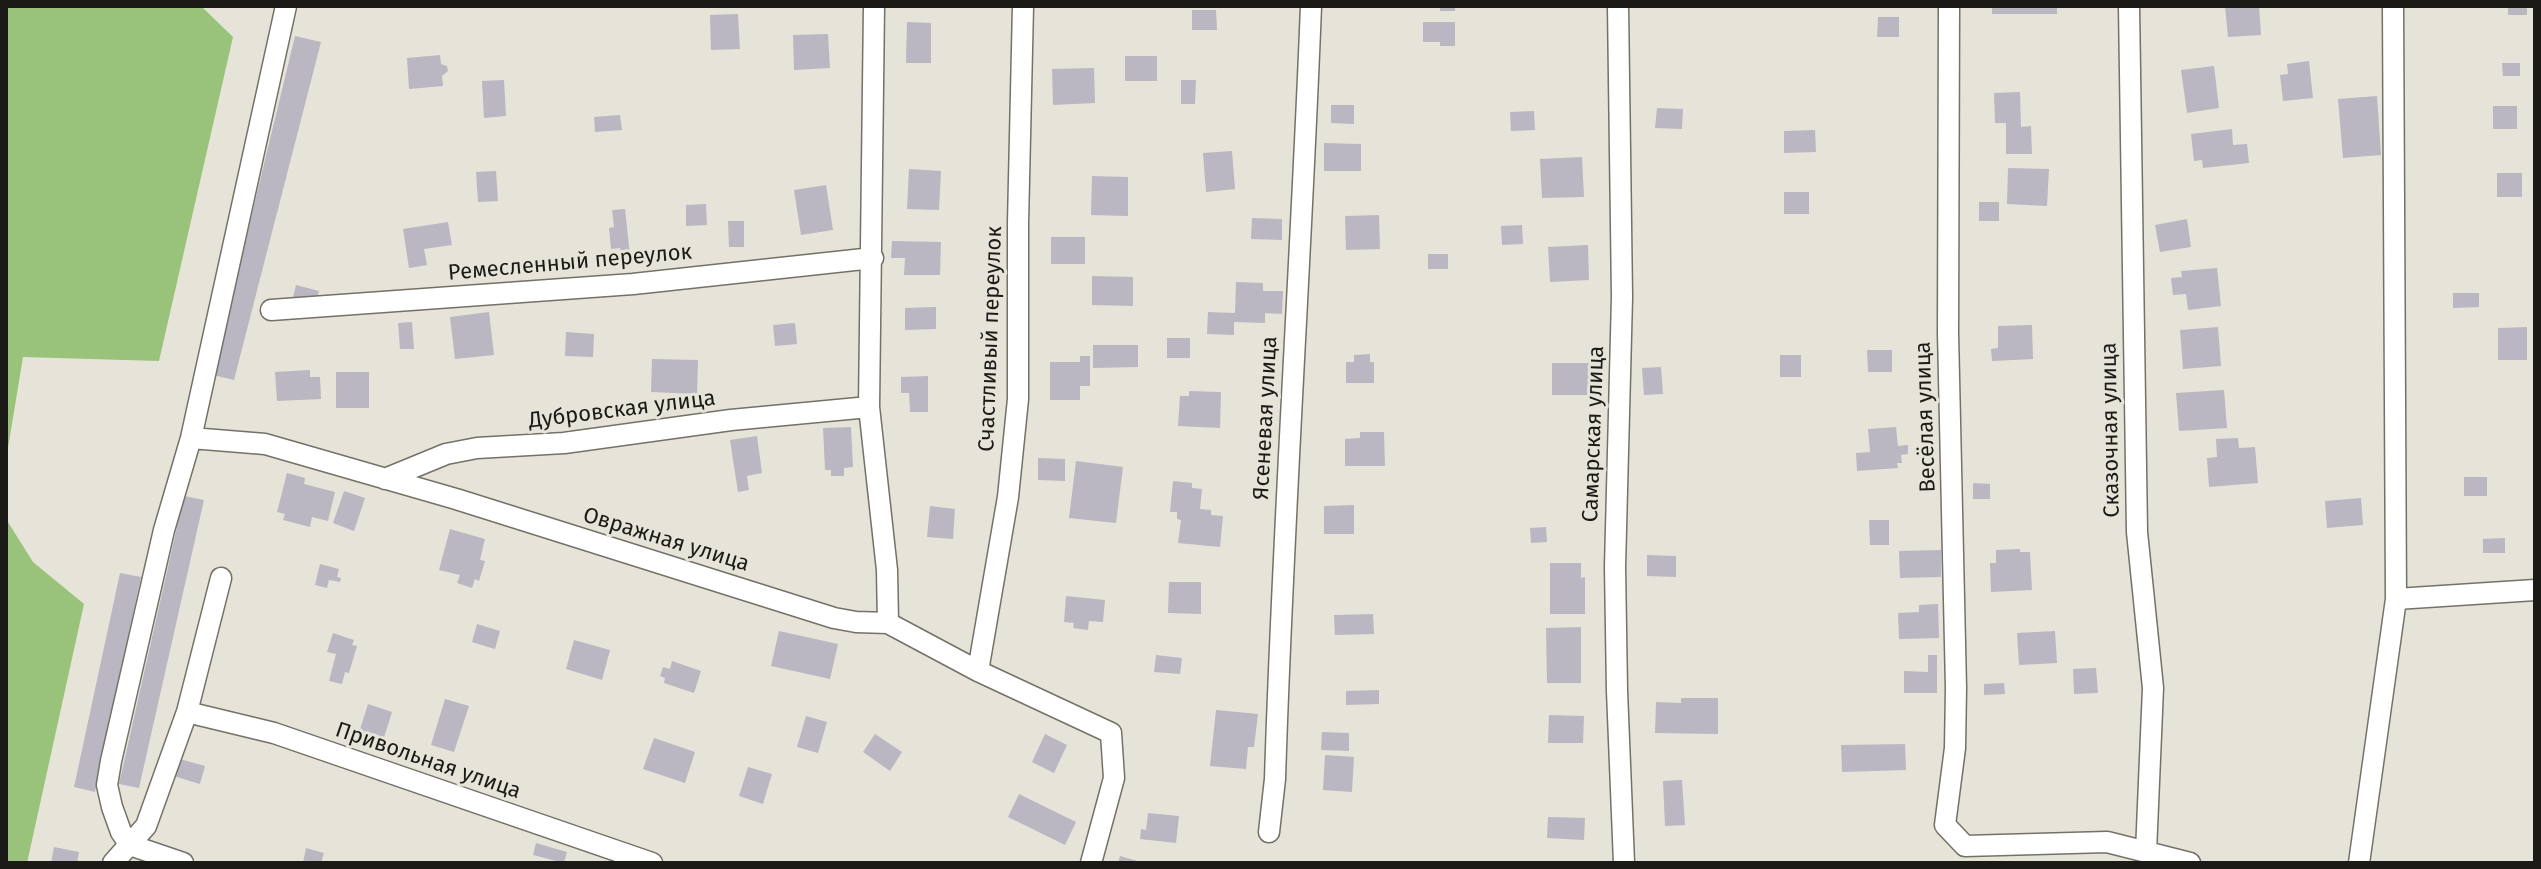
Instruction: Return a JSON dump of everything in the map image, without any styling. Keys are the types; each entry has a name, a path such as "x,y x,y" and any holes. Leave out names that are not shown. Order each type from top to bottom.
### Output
{"street":[{"path":"183,863 130,845 121,832 107,785 164,530 191,438 286,6"},
{"path":"874,6 869,407 887,570 888,623"},
{"name":"Счастливый переулок","path":"978,671 1008,497 1018,399 1023,6"},
{"name":"Ясеневая улица","path":"1269,832 1275,779 1289,421 1311,6"},
{"name":"Самарская улица","path":"1618,6 1622,297 1615,567 1624,863"},
{"name":"Весёлая улица","path":"1949,6 1948,333 1956,703 1955,748 1945,825 1965,846 2107,842 2146,852"},
{"name":"Сказочная улица","path":"2129,6 2137,532 2153,688 2146,852"},
{"path":"2359,863 2396,599 2393,6"},
{"name":"Ремесленный переулок","path":"271,310 633,284 873,258"},
{"name":"Дубровская улица","path":"385,479 446,454 477,448 564,443 731,420 869,407"},
{"name":"Овражная улица","path":"191,438 265,444 834,618 888,623 978,671 1111,733 1114,778 1091,863"},
{"path":"113,863 146,826 187,712 221,578"},
{"path":"2396,599 2535,590"},
{"name":"Привольная улица","path":"187,712 274,733 652,863"},
{"path":"2146,852 2190,863"}],"green space":[{"path":"6,6 201,6 233,37 159,361 23,357 6,460"},
{"path":"6,519 33,562 84,604 27,863 6,863"}],"building":[{"path":"1440,6 1455,6 1455,11 1440,11"},
{"path":"1992,6 2057,6 2057,14 1992,14"},
{"path":"2225,6 2259,6 2261,35 2228,37"},
{"path":"2508,6 2527,6 2527,15 2508,15"},
{"path":"1192,10 1216,10 1217,30 1192,30"},
{"path":"738,14 740,49 711,50 710,15"},
{"path":"1878,17 1899,17 1899,37 1877,37"},
{"path":"907,22 931,23 931,63 906,63"},
{"path":"1423,22 1455,22 1455,46 1423,42"},
{"path":"828,34 830,68 794,70 793,35"},
{"path":"295,36 321,42 234,380 213,375"},
{"path":"440,55 441,64 447,66 448,71 442,76 443,86 409,89 407,58"},
{"path":"1125,56 1157,56 1157,81 1125,81"},
{"path":"2309,61 2313,98 2283,101 2280,75 2288,74 2287,64"},
{"path":"2502,63 2520,63 2520,76 2503,76"},
{"path":"2214,66 2219,108 2187,113 2181,70"},
{"path":"1094,68 1095,103 1053,105 1052,69"},
{"path":"504,80 506,116 484,118 482,81"},
{"path":"1181,80 1196,80 1195,104 1181,104"},
{"path":"2020,92 2021,127 2031,126 2032,154 2006,154 2006,123 1995,123 1994,93"},
{"path":"2377,96 2381,155 2343,158 2338,99"},
{"path":"1331,105 1354,105 1354,124 1331,123"},
{"path":"2493,106 2517,106 2517,129 2493,129"},
{"path":"1657,108 1683,109 1682,129 1655,128"},
{"path":"1534,111 1535,130 1511,131 1510,112"},
{"path":"620,115 622,130 595,132 594,117"},
{"path":"2232,129 2233,145 2247,144 2249,163 2203,168 2202,160 2194,161 2191,134"},
{"path":"1815,130 1816,152 1784,153 1784,131"},
{"path":"1324,143 1361,144 1361,171 1324,171"},
{"path":"1232,151 1235,189 1206,192 1203,153"},
{"path":"1582,157 1584,197 1542,198 1540,159"},
{"path":"2008,168 2049,169 2047,206 2007,204"},
{"path":"909,169 941,171 939,210 907,209"},
{"path":"496,171 498,201 478,202 476,172"},
{"path":"2497,173 2522,173 2522,197 2497,197"},
{"path":"1092,176 1128,177 1128,216 1091,215"},
{"path":"826,185 833,230 801,235 794,190"},
{"path":"1784,192 1809,192 1809,214 1784,214"},
{"path":"1979,202 1999,202 1999,221 1979,221"},
{"path":"706,204 707,225 686,226 686,205"},
{"path":"625,209 630,255 621,256 620,248 611,249 609,228 614,227 612,210"},
{"path":"1379,215 1380,249 1346,250 1345,216"},
{"path":"1252,218 1282,219 1282,240 1251,239"},
{"path":"2187,219 2191,247 2160,252 2155,225"},
{"path":"728,221 744,221 744,247 729,247"},
{"path":"448,222 452,245 424,249 427,265 409,268 403,229"},
{"path":"1522,225 1523,244 1502,245 1501,226"},
{"path":"1051,237 1085,237 1085,264 1051,264"},
{"path":"892,241 941,242 940,275 904,275 905,258 891,258"},
{"path":"1588,245 1589,280 1550,282 1548,247"},
{"path":"1428,254 1448,254 1448,269 1428,269"},
{"path":"2217,268 2221,306 2188,310 2186,294 2173,295 2171,278 2182,277 2181,271"},
{"path":"1092,276 1133,277 1133,306 1092,305"},
{"path":"1236,282 1263,283 1263,291 1283,291 1282,314 1265,313 1265,323 1234,322 1234,335 1207,334 1208,312 1235,313"},
{"path":"296,285 319,291 316,302 293,297"},
{"path":"2453,293 2479,293 2479,307 2453,308"},
{"path":"936,307 936,329 905,330 905,308"},
{"path":"489,312 494,355 455,359 450,317"},
{"path":"412,322 414,349 400,349 398,323"},
{"path":"795,323 797,344 775,346 773,325"},
{"path":"2032,325 2033,359 1992,361 1991,349 1998,348 1998,326"},
{"path":"2218,327 2221,366 2183,369 2180,330"},
{"path":"2527,327 2527,360 2498,360 2498,328"},
{"path":"566,332 594,334 593,357 565,356"},
{"path":"1167,338 1190,338 1190,358 1167,358"},
{"path":"1093,345 1138,345 1138,367 1093,368"},
{"path":"1867,350 1892,350 1892,372 1868,372"},
{"path":"1370,354 1370,362 1374,362 1374,383 1346,383 1346,362 1354,362 1354,355"},
{"path":"1780,355 1801,355 1801,377 1780,377"},
{"path":"1080,356 1090,356 1090,386 1080,386 1080,400 1050,400 1050,362 1080,362"},
{"path":"652,359 698,360 697,394 651,392"},
{"path":"1552,363 1589,363 1589,395 1552,395"},
{"path":"1661,367 1663,394 1644,395 1642,368"},
{"path":"310,370 310,377 320,377 321,399 277,401 275,372"},
{"path":"336,372 369,372 369,408 336,408"},
{"path":"928,376 928,412 910,412 909,393 901,393 901,377"},
{"path":"2224,390 2227,428 2179,431 2176,393"},
{"path":"1189,391 1221,392 1220,428 1178,426 1180,396 1189,396"},
{"path":"851,427 853,467 844,468 844,476 831,476 831,470 825,470 823,428"},
{"path":"1896,427 1898,446 1908,445 1908,454 1901,455 1902,463 1897,463 1898,468 1857,471 1856,453 1870,452 1868,429"},
{"path":"1360,432 1384,432 1385,466 1345,466 1345,439 1360,438"},
{"path":"757,436 762,473 747,476 749,490 738,492 730,440"},
{"path":"2238,438 2239,448 2255,447 2258,483 2209,487 2207,458 2217,457 2216,439"},
{"path":"1038,458 1065,459 1065,481 1038,480"},
{"path":"1076,461 1123,467 1116,523 1069,518"},
{"path":"287,473 305,478 304,484 335,492 328,521 312,517 310,527 283,520 285,514 277,512"},
{"path":"2464,477 2487,477 2487,496 2464,496"},
{"path":"1173,481 1192,483 1192,488 1202,489 1200,509 1211,510 1211,515 1223,516 1220,547 1178,543 1181,520 1177,519 1177,512 1170,512"},
{"path":"1973,483 1990,484 1990,499 1973,499"},
{"path":"344,491 365,498 354,531 333,523"},
{"path":"184,496 204,500 139,788 119,784"},
{"path":"2361,498 2363,525 2327,528 2325,501"},
{"path":"1354,505 1354,534 1324,534 1324,506"},
{"path":"930,506 955,509 953,539 927,537"},
{"path":"1869,520 1889,520 1889,545 1870,545"},
{"path":"1546,527 1547,542 1531,543 1530,528"},
{"path":"450,529 485,539 480,560 485,561 479,581 475,579 472,588 457,583 460,575 439,570"},
{"path":"2505,538 2505,553 2483,553 2483,539"},
{"path":"2020,549 2020,552 2030,552 2032,590 1991,592 1990,563 1996,563 1996,550"},
{"path":"1941,550 1941,577 1900,578 1899,551"},
{"path":"1647,555 1676,556 1676,577 1647,576"},
{"path":"1550,563 1581,563 1581,578 1585,577 1585,614 1550,614"},
{"path":"320,564 339,569 337,577 341,578 340,582 329,580 327,588 315,585"},
{"path":"120,573 141,577 95,792 74,787"},
{"path":"1169,582 1201,582 1201,614 1168,613"},
{"path":"1066,596 1105,600 1103,622 1089,621 1088,630 1073,628 1074,623 1064,622"},
{"path":"1938,604 1939,638 1899,639 1898,613 1919,612 1919,605"},
{"path":"1373,614 1374,634 1335,635 1334,615"},
{"path":"477,624 500,631 495,649 472,642"},
{"path":"1581,627 1581,683 1547,683 1546,628"},
{"path":"779,631 838,644 830,679 771,666"},
{"path":"2055,631 2057,663 2019,665 2017,633"},
{"path":"333,633 354,640 352,645 357,646 349,673 345,672 342,684 329,681 336,654 327,652"},
{"path":"574,640 610,650 602,680 566,669"},
{"path":"1156,655 1182,658 1180,674 1154,672"},
{"path":"1928,655 1937,655 1937,693 1904,693 1904,671 1928,672"},
{"path":"672,661 701,671 694,693 664,683 665,678 660,676 663,667 670,669"},
{"path":"2096,668 2098,693 2074,694 2073,669"},
{"path":"2004,683 2005,694 1984,695 1984,684"},
{"path":"1379,690 1379,704 1346,705 1346,691"},
{"path":"1681,698 1718,698 1718,734 1655,733 1656,702 1681,703"},
{"path":"445,699 469,706 454,752 431,745"},
{"path":"368,704 392,712 382,744 358,736"},
{"path":"1216,710 1258,714 1254,747 1248,747 1246,769 1210,766"},
{"path":"1549,715 1584,716 1583,743 1548,743"},
{"path":"806,716 827,722 818,753 797,747"},
{"path":"1322,732 1349,733 1349,751 1321,750"},
{"path":"875,734 902,752 890,771 863,752"},
{"path":"1045,734 1067,745 1054,773 1032,762"},
{"path":"654,738 695,752 685,783 643,769"},
{"path":"1905,744 1906,770 1842,772 1841,745"},
{"path":"1325,755 1354,757 1352,792 1323,790"},
{"path":"176,758 205,766 200,784 170,775"},
{"path":"748,767 772,774 763,804 739,796"},
{"path":"1682,780 1685,825 1665,826 1663,781"},
{"path":"1019,794 1076,822 1065,845 1008,817"},
{"path":"1148,813 1179,816 1176,843 1140,839 1141,829 1146,830"},
{"path":"1548,817 1585,818 1584,840 1547,838"},
{"path":"536,843 567,852 564,863 533,855"},
{"path":"54,847 79,852 77,863 51,863"},
{"path":"306,848 324,853 321,863 303,863"},
{"path":"1120,856 1141,862 1141,863 1118,863"}]}
